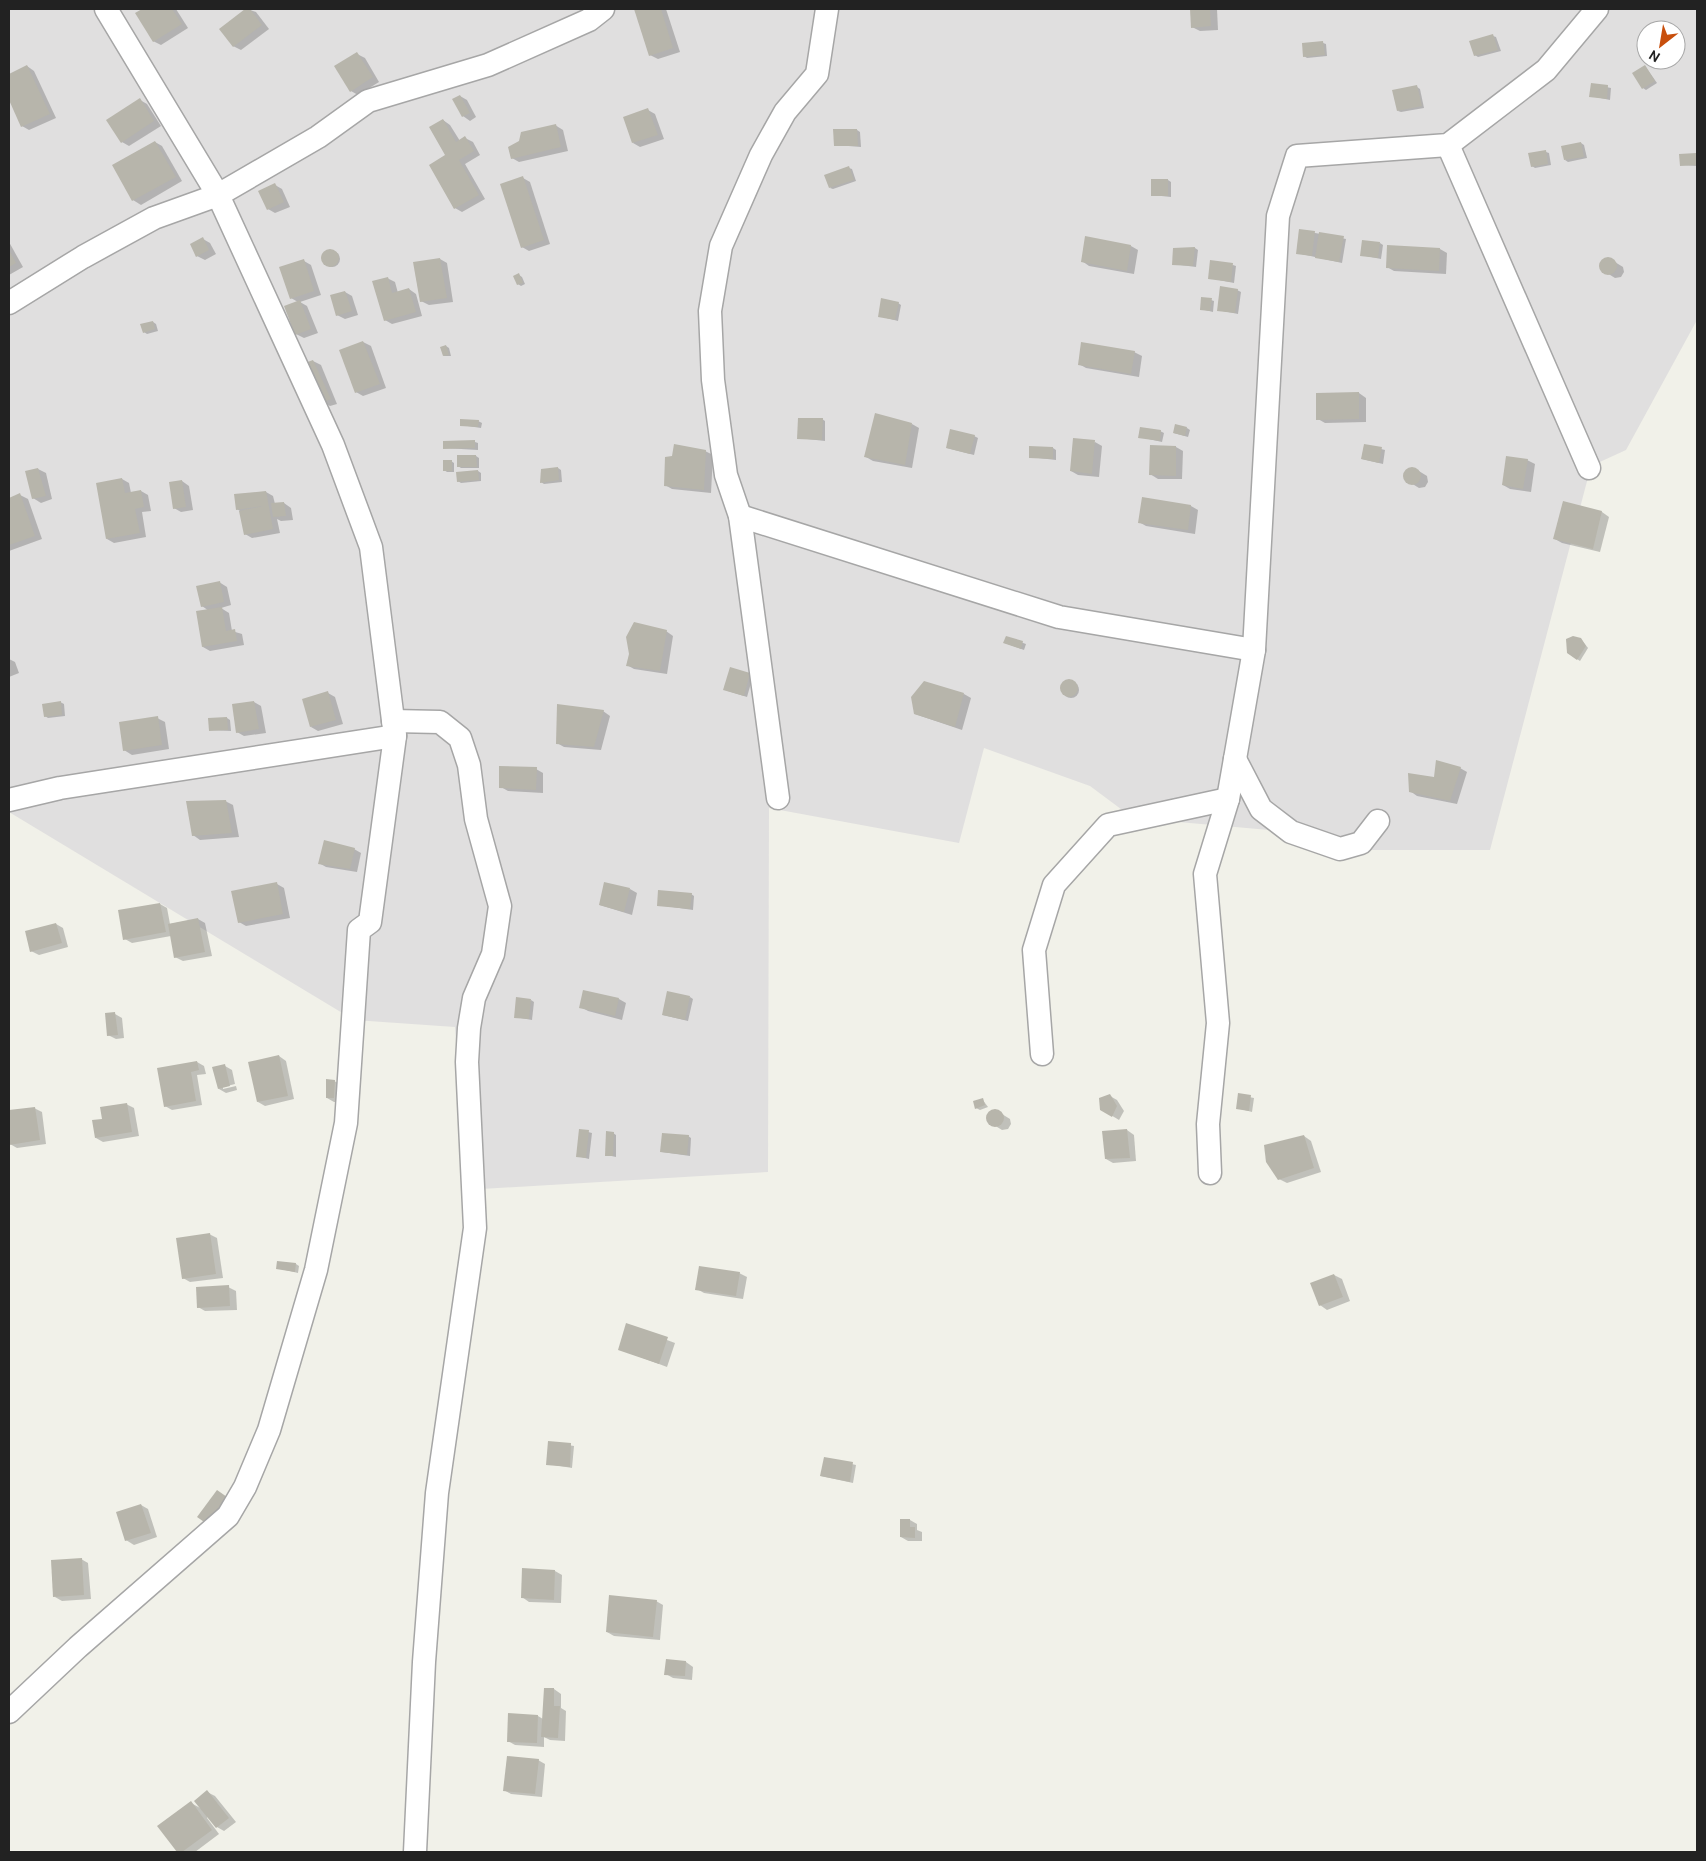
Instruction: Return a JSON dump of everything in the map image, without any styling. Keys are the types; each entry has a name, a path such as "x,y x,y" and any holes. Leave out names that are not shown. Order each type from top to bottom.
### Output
{"street":[{"path":"9,1712 78,1647 228,1516 246,1487 269,1430 316,1270 346,1123 359,930 370,922 394,729 371,547 333,445 218,194 106,9"},
{"path":"9,303 83,257 154,218 218,194 318,137 368,101 488,65 588,20 603,9"},
{"path":"778,798 740,516 726,475 713,380 710,311 721,246 761,155 785,112 817,74 826,9"},
{"path":"1210,1173 1208,1124 1218,1023 1205,874 1228,799 1254,650 1278,216 1297,156 1448,144 1546,70 1597,9"},
{"path":"1448,144 1589,468"},
{"path":"740,516 1059,617 1254,650"},
{"path":"9,800 60,788 440,722 460,738 469,766 476,820 500,906 493,954 474,998 469,1028 467,1062 475,1228 438,1493 424,1662 415,1852"},
{"path":"1235,759 1261,809 1292,832 1340,849 1361,843 1378,820"},
{"path":"1042,1054 1034,950 1054,885 1108,825 1228,799"}],"shaded area":[{"path":"9,9 1697,9 1697,320 1626,450 1591,466 1490,850 1315,850 1281,831 1133,818 1090,786 984,748 959,843 769,808 768,1172 465,1190 455,1027 354,1020 9,812"}],"building":[{"path":"142,9 172,9 182,24 153,42 135,13"},
{"path":"245,9 250,9 262,25 233,47 219,29"},
{"path":"634,9 661,9 673,48 649,56"},
{"path":"1190,9 1210,9 1211,26 1191,28"},
{"path":"1493,34 1498,50 1474,56 1469,41"},
{"path":"1323,41 1325,55 1303,57 1302,43"},
{"path":"357,52 373,77 350,92 334,66"},
{"path":"27,65 50,114 21,127 9,100 9,74"},
{"path":"1637,70 1648,70 1655,81 1642,89 1632,73"},
{"path":"1591,83 1608,85 1607,99 1589,97"},
{"path":"1417,85 1422,106 1397,111 1392,90"},
{"path":"460,95 470,113 462,117 452,99"},
{"path":"140,98 154,121 121,143 106,120"},
{"path":"648,108 658,135 632,143 623,117"},
{"path":"443,119 456,142 465,136 474,151 459,160 479,195 454,209 429,165 445,155 429,127"},
{"path":"556,124 561,147 511,159 508,147 519,141 521,132"},
{"path":"833,129 857,129 858,146 834,146"},
{"path":"155,141 176,177 132,201 112,165"},
{"path":"1581,142 1584,157 1564,160 1561,146"},
{"path":"1546,150 1548,164 1531,167 1528,153"},
{"path":"1696,153 1697,165 1680,166 1679,154"},
{"path":"849,166 854,180 829,188 824,175"},
{"path":"523,176 544,240 521,248 500,184"},
{"path":"1151,179 1168,179 1168,196 1151,196"},
{"path":"275,183 284,202 267,210 258,191"},
{"path":"1299,229 1315,231 1312,256 1296,254"},
{"path":"1319,232 1344,236 1339,262 1315,258"},
{"path":"1085,236 1131,245 1127,271 1081,262"},
{"path":"203,237 209,250 196,257 190,244"},
{"path":"1362,240 1380,242 1378,258 1360,256"},
{"path":"1387,245 1440,248 1439,271 1386,268"},
{"path":"1195,247 1193,266 1172,265 1173,248"},
{"path":"330,249 336,252 339,258 336,264 330,267 324,264 321,258 324,252"},
{"path":"9,250 16,263 9,267"},
{"path":"1608,257 1614,260 1617,266 1614,272 1608,275 1602,272 1599,266 1602,260"},
{"path":"440,258 447,298 420,302 413,262"},
{"path":"304,259 314,291 290,299 279,267"},
{"path":"1210,260 1233,263 1231,282 1208,279"},
{"path":"519,273 523,283 517,285 513,276"},
{"path":"388,277 392,293 409,288 416,312 384,321 372,281"},
{"path":"1220,286 1238,289 1235,313 1217,311"},
{"path":"345,291 352,311 336,316 330,295"},
{"path":"1201,297 1212,298 1210,311 1200,310"},
{"path":"881,298 899,302 895,320 878,317"},
{"path":"300,300 311,329 295,335 284,306"},
{"path":"153,321 155,329 143,333 140,324"},
{"path":"363,341 380,384 355,393 339,350"},
{"path":"1081,342 1135,351 1131,374 1078,365"},
{"path":"446,345 449,355 443,356 440,347"},
{"path":"313,360 331,399 322,403 305,363"},
{"path":"1359,392 1359,419 1316,420 1316,393"},
{"path":"875,413 912,423 905,465 864,457"},
{"path":"798,418 823,418 822,440 797,439"},
{"path":"460,419 479,420 478,427 460,426"},
{"path":"1175,424 1187,427 1185,436 1173,433"},
{"path":"1140,427 1161,430 1160,441 1138,438"},
{"path":"950,429 975,435 970,454 946,448"},
{"path":"1073,438 1095,440 1092,474 1070,471"},
{"path":"475,440 475,448 443,449 443,441"},
{"path":"674,444 706,450 704,490 664,486 665,457 672,456"},
{"path":"1364,444 1382,447 1379,463 1361,459"},
{"path":"1150,445 1176,446 1176,476 1149,475"},
{"path":"1029,446 1053,447 1053,459 1029,458"},
{"path":"457,455 476,455 477,467 457,467"},
{"path":"1506,456 1528,459 1523,489 1502,485"},
{"path":"443,460 452,460 452,471 443,471"},
{"path":"558,467 559,480 540,483 541,469"},
{"path":"1412,467 1418,470 1421,476 1418,482 1412,485 1406,482 1403,476 1406,470"},
{"path":"38,468 46,496 32,499 25,471"},
{"path":"478,470 479,480 457,482 456,472"},
{"path":"122,478 125,493 141,490 144,507 135,509 140,533 106,539 96,483"},
{"path":"182,480 186,507 173,509 169,482"},
{"path":"266,491 273,529 244,535 239,511 263,506 236,510 234,494"},
{"path":"20,493 35,536 9,545 9,498"},
{"path":"1142,497 1191,505 1188,530 1138,523"},
{"path":"1563,501 1602,511 1593,549 1553,539"},
{"path":"284,502 286,516 273,517 271,503"},
{"path":"220,581 224,602 201,607 196,586"},
{"path":"222,607 226,631 235,629 237,641 202,647 196,611"},
{"path":"634,622 667,630 660,671 626,666 629,654 626,637"},
{"path":"1006,636 1023,641 1021,649 1003,643"},
{"path":"1573,636 1581,638 1586,646 1577,660 1567,653 1566,639"},
{"path":"730,667 750,673 744,696 723,690"},
{"path":"1069,679 1075,682 1078,688 1075,694 1069,697 1063,694 1060,688 1063,682"},
{"path":"924,681 964,693 955,727 914,714 911,697"},
{"path":"328,691 336,720 310,727 302,699"},
{"path":"61,701 62,715 44,717 42,704"},
{"path":"254,701 259,729 236,733 232,704"},
{"path":"557,704 604,710 594,747 556,744"},
{"path":"158,716 162,745 123,751 119,722"},
{"path":"227,717 228,730 209,731 208,718"},
{"path":"1436,760 1461,767 1450,801 1409,792 1408,773 1434,777"},
{"path":"499,766 537,767 536,790 499,788"},
{"path":"226,800 232,833 192,836 186,801"},
{"path":"324,840 355,848 350,869 318,864"},
{"path":"277,882 283,914 238,923 231,891"},
{"path":"604,882 630,888 624,912 599,905"},
{"path":"658,890 692,893 690,909 657,906"},
{"path":"160,903 166,932 123,940 118,910"},
{"path":"198,918 205,952 174,958 168,924"},
{"path":"56,923 62,943 30,952 25,931"},
{"path":"583,990 619,998 615,1016 579,1008"},
{"path":"667,991 690,996 685,1020 662,1015"},
{"path":"516,997 531,999 529,1019 514,1018"},
{"path":"115,1012 118,1035 107,1036 105,1013"},
{"path":"279,1055 288,1096 257,1102 248,1062"},
{"path":"197,1061 199,1070 191,1072 196,1101 164,1107 157,1068"},
{"path":"225,1064 230,1086 218,1089 212,1067"},
{"path":"326,1079 335,1080 334,1098 326,1098"},
{"path":"1238,1093 1251,1095 1249,1111 1236,1109"},
{"path":"1110,1094 1117,1106 1112,1117 1100,1110 1099,1098"},
{"path":"983,1098 985,1105 975,1109 973,1101"},
{"path":"127,1103 132,1132 95,1138 92,1120 102,1119 100,1107"},
{"path":"35,1107 40,1140 9,1145 9,1110"},
{"path":"995,1109 1001,1112 1004,1118 1001,1124 995,1127 989,1124 986,1118 989,1112"},
{"path":"579,1129 589,1130 586,1158 576,1157"},
{"path":"1127,1129 1130,1158 1105,1159 1102,1131"},
{"path":"606,1131 614,1132 613,1156 605,1156"},
{"path":"662,1133 689,1135 687,1155 660,1152"},
{"path":"1304,1135 1314,1168 1278,1180 1266,1162 1264,1145"},
{"path":"210,1233 216,1274 182,1279 176,1238"},
{"path":"277,1261 296,1263 295,1272 276,1269"},
{"path":"699,1266 740,1272 736,1296 695,1290"},
{"path":"1334,1274 1343,1297 1319,1306 1310,1283"},
{"path":"229,1285 230,1306 197,1308 196,1287"},
{"path":"626,1323 668,1337 659,1364 618,1350"},
{"path":"548,1441 571,1443 570,1467 546,1465"},
{"path":"824,1457 853,1462 850,1482 820,1476"},
{"path":"217,1490 227,1497 207,1524 197,1517"},
{"path":"141,1504 151,1533 125,1541 116,1512"},
{"path":"900,1519 910,1519 910,1527 915,1527 915,1538 900,1537"},
{"path":"82,1558 84,1595 53,1597 51,1560"},
{"path":"522,1568 555,1570 554,1600 521,1598"},
{"path":"609,1595 657,1600 653,1637 606,1632"},
{"path":"666,1659 686,1661 685,1676 664,1675"},
{"path":"544,1688 554,1688 554,1706 560,1706 558,1738 541,1737"},
{"path":"508,1713 538,1715 537,1743 507,1742"},
{"path":"507,1756 539,1759 535,1794 503,1791"},
{"path":"207,1790 229,1818 216,1828 194,1801"},
{"path":"191,1801 212,1830 182,1852 177,1852 157,1826"}]}
